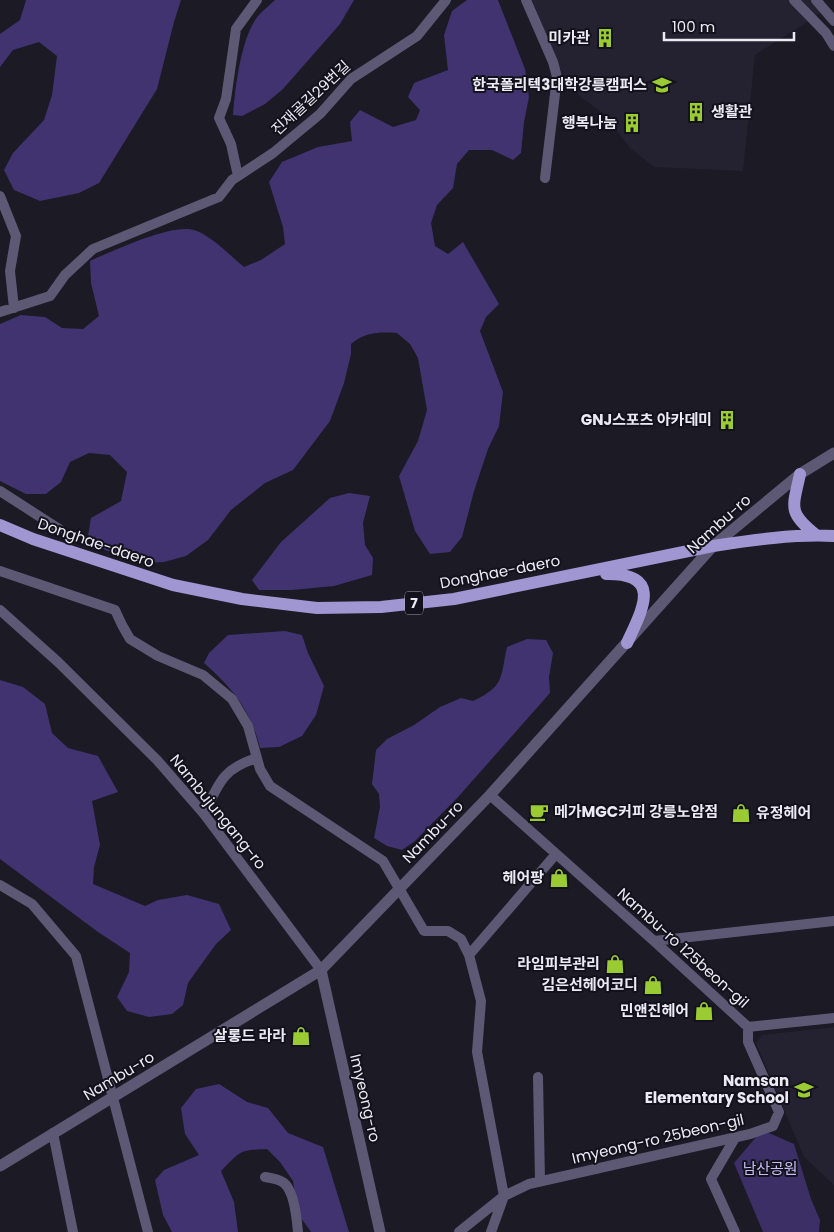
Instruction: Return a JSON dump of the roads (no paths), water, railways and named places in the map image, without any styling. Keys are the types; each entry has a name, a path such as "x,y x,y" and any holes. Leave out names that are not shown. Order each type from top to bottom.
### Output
{"main road":[{"path":"800,474 793,507 804,525 816,535"},
{"name":"Donghae-daero","path":"0,525 42,542 173,586 242,599 317,608 381,607 454,599 713,546 816,535 834,536"},
{"path":"576,574 622,574 634,578 641,585 644,596 642,608 626,643"}],"street":[{"path":"238,176 231,144 219,118 226,99 236,29 257,0"},
{"name":"진재골길29번길","path":"0,312 50,296 65,275 93,249 219,197 232,180 273,153 320,114 350,79 417,36 446,0"},
{"path":"526,0 557,77 545,178"},
{"path":"794,0 826,32 834,46"},
{"path":"816,0 834,21"},
{"path":"0,196 16,236 10,271 14,308"},
{"name":"Nambu-ro","path":"1,1166 322,970 490,795 713,546 800,474 834,453"},
{"path":"0,491 59,528"},
{"path":"0,571 115,610 130,639 158,656 204,675 232,698 248,726 260,769 270,786 382,861 424,931 448,931 460,939 469,954 481,1001 477,1052 504,1196 491,1232"},
{"name":"Nambujungang-ro","path":"0,610 58,662 157,760 204,814 322,970"},
{"name":"Nambujungang-ro","path":"0,620 58,662"},
{"path":"204,814 222,778 241,763 257,758"},
{"name":"Nambu-ro 125beon-gil","path":"490,795 748,1027 834,1018"},
{"path":"469,954 556,854"},
{"path":"0,885 32,904 76,956 148,1232"},
{"path":"654,941 834,921"},
{"name":"Imyeong-ro","path":"322,970 380,1232"},
{"name":"Imyeong-ro 25beon-gil","path":"459,1232 504,1196 529,1184 735,1138 773,1126 779,1112 748,1042 748,1027"},
{"path":"538,1077 540,1181"},
{"path":"53,1133 73,1232"},
{"path":"735,1138 710,1179 736,1232"},
{"path":"265,1177 284,1183 289,1189 298,1232"}],"place":[{"name":"미카관","path":"605,38"},
{"name":"한국폴리텍3대학강릉캠퍼스","path":"662,85"},
{"name":"생활관","path":"696,112"},
{"name":"행복나눔","path":"632,123"},
{"name":"GNJ스포츠 아카데미","path":"727,420"},
{"name":"메가MGC커피 강릉노암점","path":"539,812"},
{"name":"유정헤어","path":"741,813"},
{"name":"헤어팡","path":"559,878"},
{"name":"라임피부관리","path":"615,964"},
{"name":"김은선헤어코디","path":"653,985"},
{"name":"민앤진헤어","path":"704,1011"},
{"name":"살롱드 라라","path":"301,1036"},
{"name":"Namsan Elementary School","path":"804,1090"}],"park label":[{"name":"남산공원","path":"770,1169"}]}
